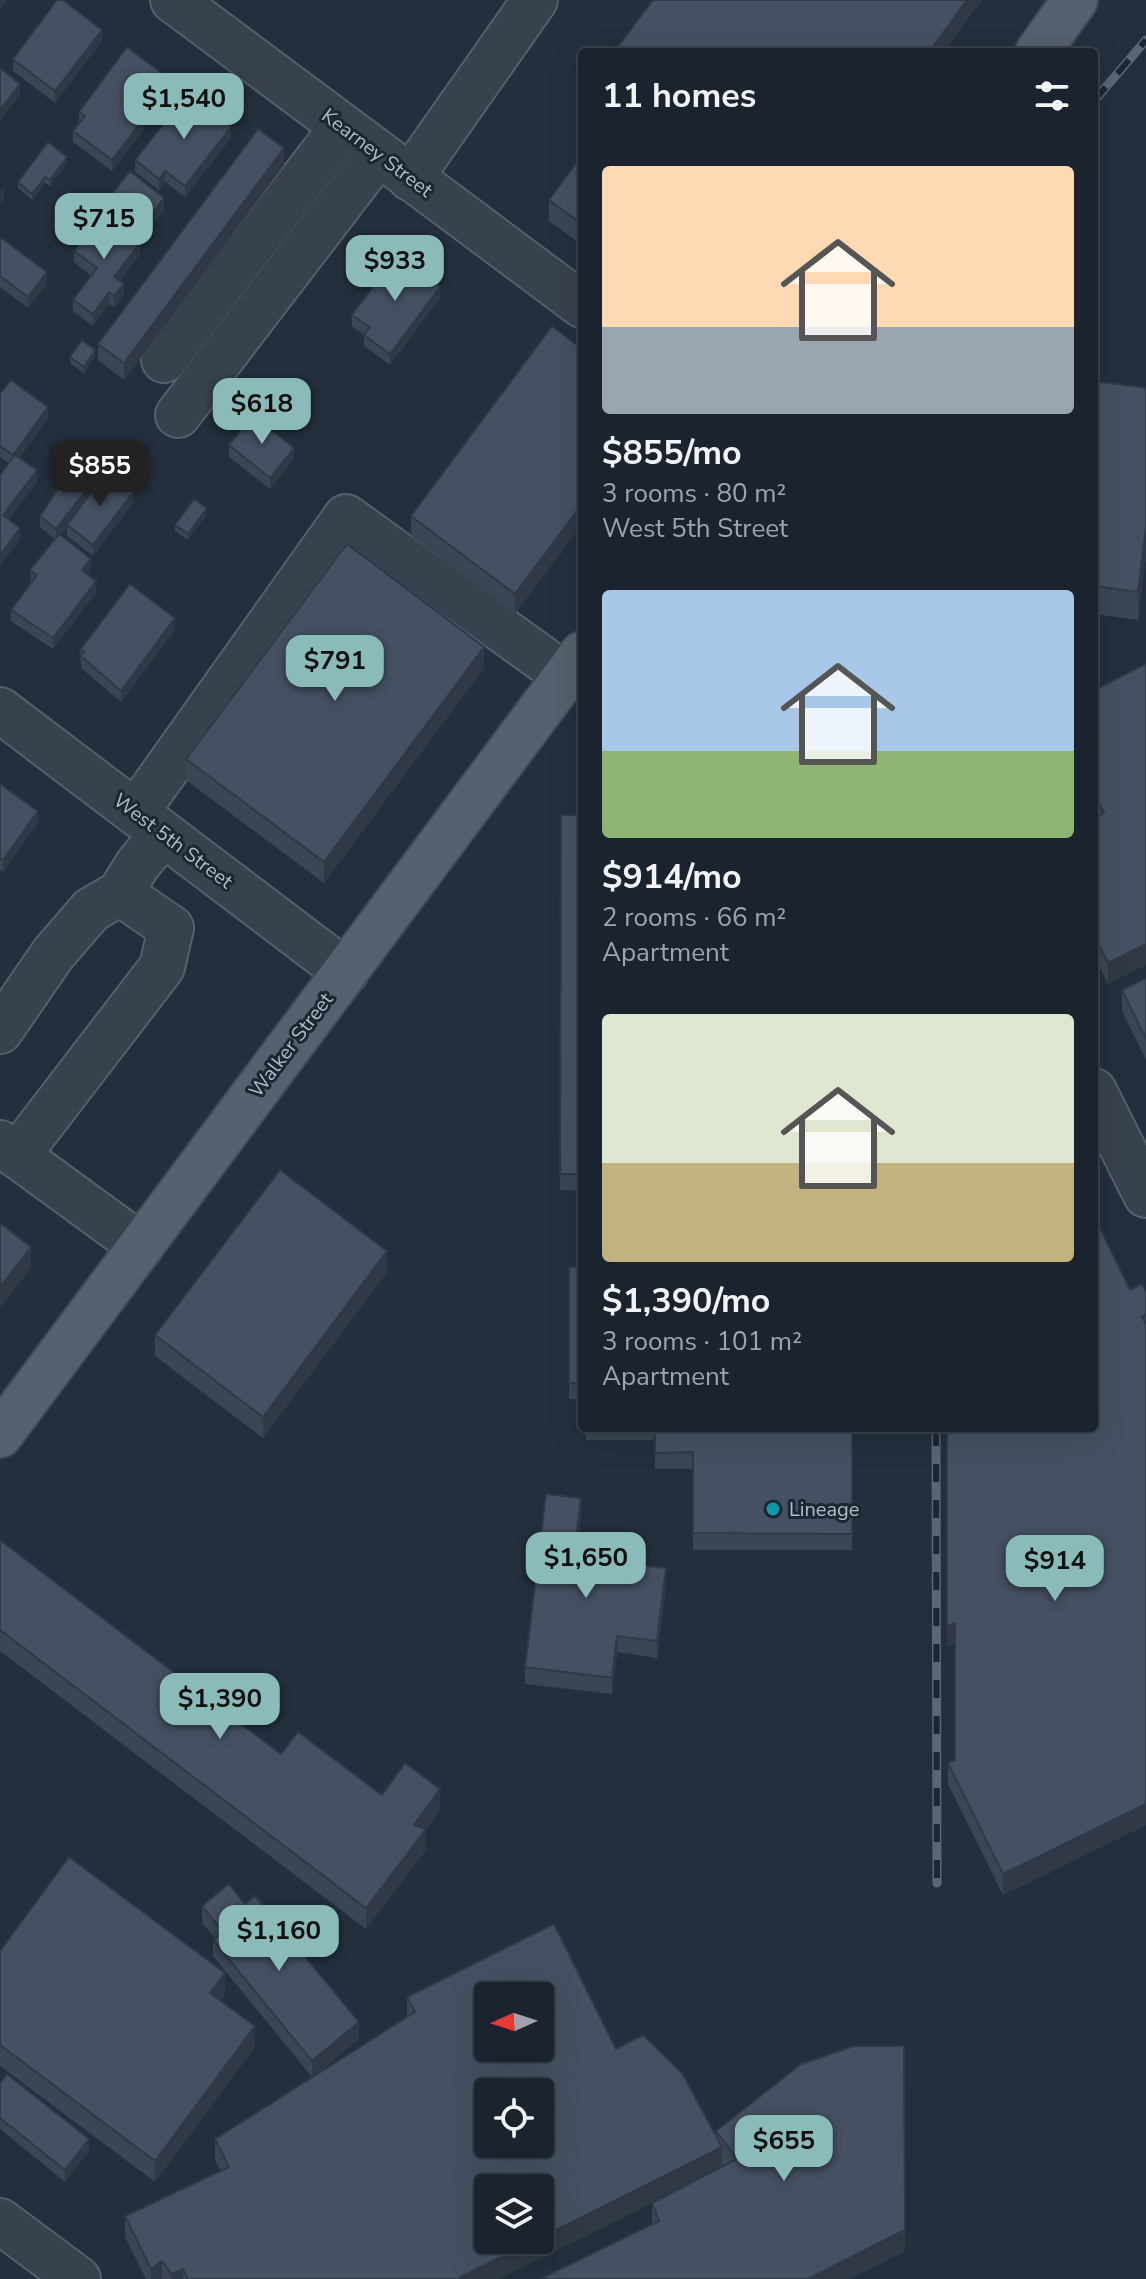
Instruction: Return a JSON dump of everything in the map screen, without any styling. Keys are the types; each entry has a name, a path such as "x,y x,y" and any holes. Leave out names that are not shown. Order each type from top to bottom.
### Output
{"main road":[{"path":"1041,48 1075,0"},
{"name":"Walker Street","path":"0,1435 574,665"}],"street":[{"name":"Kearney Street","path":"173,0 578,302"},
{"path":"178,415 535,0"},
{"path":"164,360 342,128"},
{"path":"0,1031 53,954 91,910 120,893 138,864 149,823 346,517 574,665"},
{"name":"West 5th Street","path":"0,710 346,972"},
{"path":"120,893 171,928 162,967 8,1149 141,1246"},
{"path":"1098,1099 1146,1195"},
{"path":"0,2221 78,2279"}],"building":[{"path":"57,0 63,0 102,30 55,91 13,59"},
{"path":"653,0 967,0 932,48 617,48"},
{"path":"127,47 172,81 112,160 73,131 85,116 79,112"},
{"path":"0,68 20,84 0,110"},
{"path":"188,93 231,127 185,186 165,171 159,179 135,160"},
{"path":"258,129 284,148 124,363 98,344"},
{"path":"48,142 67,157 50,180 45,177 32,194 18,182"},
{"path":"578,160 578,221 549,200"},
{"path":"130,171 164,198 139,230 105,203"},
{"path":"102,214 140,243 114,277 124,284 114,296 109,292 93,314 73,300 97,268 74,251"},
{"path":"0,237 47,272 28,297 0,276"},
{"path":"397,254 440,287 390,354 364,335 370,327 352,315"},
{"path":"552,326 578,346 578,509 515,594 411,516"},
{"path":"82,340 95,350 84,367 70,357"},
{"path":"11,380 48,407 13,455 0,446 0,394"},
{"path":"1098,382 1146,388 1146,528 1138,592 1098,587"},
{"path":"253,415 294,448 270,478 229,445"},
{"path":"15,455 37,470 3,515 20,528 0,555 0,475"},
{"path":"79,457 100,472 56,529 40,516"},
{"path":"107,471 134,491 93,545 67,525"},
{"path":"194,499 207,508 188,534 175,525"},
{"path":"59,534 91,559 82,570 96,581 53,638 11,610 37,575 30,570"},
{"path":"347,544 484,647 324,862 186,759"},
{"path":"130,584 175,618 121,691 81,656 84,652 80,650"},
{"path":"1146,664 1146,944 1108,963 1098,943 1098,816 1104,813 1098,800 1098,688"},
{"path":"0,784 38,811 3,860 0,858"},
{"path":"561,815 578,815 578,1174 560,1174"},
{"path":"1146,978 1146,1039 1122,990"},
{"path":"280,1170 387,1251 263,1417 155,1335"},
{"path":"0,1223 31,1247 0,1287"},
{"path":"1098,1224 1130,1290 1142,1284 1146,1292 1146,1315 1142,1317 1146,1324 1146,1804 1003,1874 948,1763 955,1760 955,1623 947,1626 947,1432 1098,1432"},
{"path":"569,1267 578,1267 578,1383 569,1383"},
{"name":"Lineage","path":"655,1432 852,1432 852,1534 693,1533 693,1452 655,1453"},
{"path":"546,1494 581,1498 574,1557 666,1568 657,1641 617,1636 612,1678 525,1667"},
{"path":"0,1540 281,1754 298,1732 382,1795 405,1763 440,1789 414,1825 426,1829 366,1908 0,1630"},
{"path":"69,1857 225,1973 210,1993 255,2026 155,2161 0,2045 0,1951"},
{"path":"229,1884 245,1904 255,1896 359,2022 312,2061 213,1940 223,1932 202,1906"},
{"path":"554,1924 616,2049 643,2035 682,2073 722,2147 554,2231 554,2174 474,2174 474,2254 507,2254 457,2279 188,2279 183,2269 172,2274 162,2261 151,2269 125,2216 229,2167 215,2139 415,2012 407,1997"},
{"path":"854,2046 904,2046 905,2230 808,2279 540,2279 659,2221 652,2203 737,2159 716,2131 801,2064"},
{"path":"7,2074 89,2139 65,2170 0,2118 0,2083"}],"railway":[{"path":"1098,96 1146,40"},
{"path":"936,1432 937,1883"}],"place":[{"name":"Lineage","path":"773,1509"}]}
